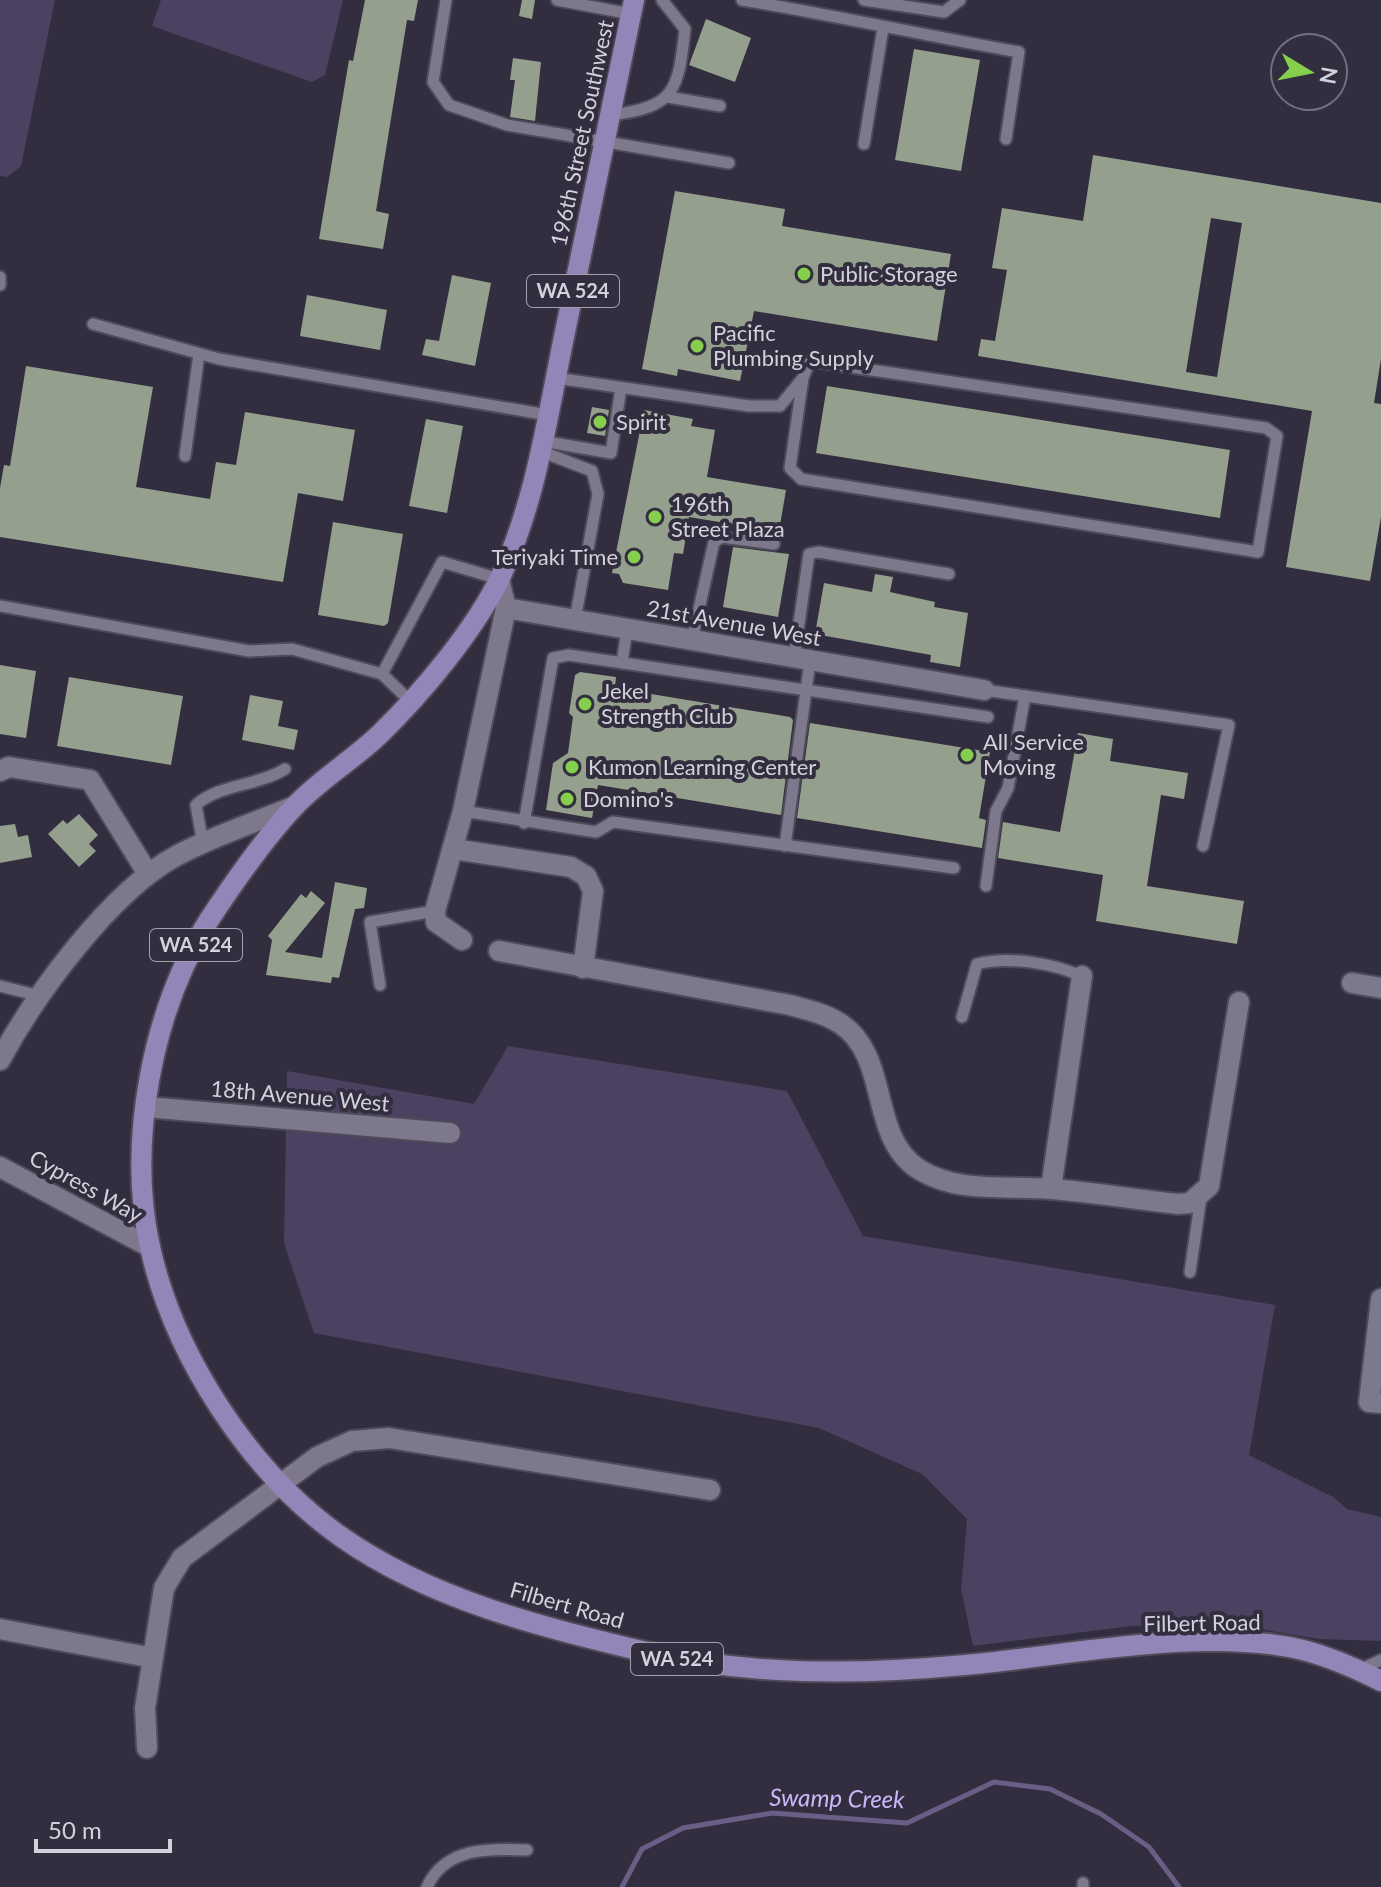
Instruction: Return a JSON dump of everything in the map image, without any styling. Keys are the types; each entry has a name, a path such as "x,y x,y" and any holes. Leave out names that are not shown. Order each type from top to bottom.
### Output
{"main road":[{"name":"196th Street Southwest","path":"150,1247 142,1181 146,1107 155,1046 177,980 221,902 295,806 381,733 438,672 499,579 541,446 632,7"},
{"name":"Filbert Road","path":"150,1247 168,1303 192,1356 228,1421 279,1487 343,1538 418,1582 534,1625 688,1662 756,1671 957,1666 1174,1643 1230,1642 1294,1647 1381,1681"}],"street":[{"path":"462,940 447,933 436,922 435,911 463,811 506,608 499,579"},
{"name":"21st Avenue West","path":"506,608 984,690"},
{"path":"0,771 9,767 90,780 148,874"},
{"path":"0,1060 24,1016 103,918 148,874 203,844 295,806"},
{"path":"453,849 571,867 586,876 593,891 583,968"},
{"path":"499,951 790,1005 833,1019 863,1046 896,1146 907,1160 938,1179 966,1186 1051,1188 1178,1204 1190,1203 1201,1197 1213,1170 1239,1002"},
{"path":"1051,1188 1082,976"},
{"path":"1352,983 1381,988"},
{"name":"18th Avenue West","path":"146,1107 450,1133"},
{"name":"Cypress Way","path":"0,1167 150,1247"},
{"path":"1375,1402 1381,1299"},
{"path":"147,1748 145,1708 164,1588 182,1558 317,1457 352,1441 389,1438 710,1490"},
{"path":"0,1629 153,1658"}],"lane":[{"path":"446,0 433,82 449,105 507,125 729,163"},
{"path":"557,0 632,7"},
{"path":"610,115 647,110 668,97 680,72 685,29 662,0"},
{"path":"742,0 812,5 883,28 1019,52 1006,139"},
{"path":"864,0 944,12 960,0"},
{"path":"864,144 883,28"},
{"path":"668,97 720,106"},
{"path":"0,277 0,285"},
{"path":"93,324 199,354 548,415"},
{"path":"185,456 199,354"},
{"path":"556,378 749,406 780,406 803,378 810,361 1266,428 1277,436 1258,552 801,479 790,468 803,378"},
{"path":"541,446 611,453 621,388"},
{"path":"541,446 592,471 598,494 575,620"},
{"path":"692,640 714,542 722,537 774,544"},
{"path":"785,846 807,690 802,659 809,554 818,552 949,574"},
{"path":"382,674 442,562 499,579"},
{"path":"0,606 249,651 292,649 382,674 409,700"},
{"path":"622,663 627,629"},
{"path":"524,823 553,658 569,655 988,717"},
{"path":"984,690 1229,725 1203,846"},
{"path":"986,886 996,811 1008,788 1025,696"},
{"path":"203,844 196,805 204,797 260,782 285,769"},
{"path":"463,811 596,832 613,822 954,868"},
{"path":"380,985 370,922 435,911"},
{"path":"962,1017 977,964 995,960 1026,962 1082,976"},
{"path":"0,986 40,996"},
{"path":"1190,1272 1201,1197"},
{"path":"1359,1670 1381,1660"},
{"path":"427,1887 449,1861 468,1852 527,1850"}],"shaded area":[{"path":"0,0 55,0 21,166 7,177 0,176"},
{"path":"161,0 343,0 325,75 312,82 152,26"},
{"path":"508,1046 787,1091 863,1236 1275,1305 1249,1455 1333,1497 1347,1509 1381,1517 1381,1641 1320,1639 1224,1623 1131,1626 973,1646 961,1589 967,1519 922,1474 819,1428 314,1333 284,1243 287,1071 474,1104"}],"building":[{"path":"365,0 418,0 414,21 407,20 376,211 389,214 383,249 319,239 349,60 353,61"},
{"path":"522,0 535,0 532,19 519,16"},
{"path":"706,19 751,38 735,82 689,65"},
{"path":"914,49 980,60 961,171 895,160"},
{"path":"513,58 541,62 535,121 510,117 515,80 510,80"},
{"path":"1093,155 1381,203 1381,359 1374,403 1381,404 1381,517 1370,581 1286,567 1312,411 978,356 981,339 995,341 1007,270 992,268 1002,208 1083,221","holes":["1211,218 1242,223 1217,377 1186,372"]},
{"name":"Public Storage","path":"675,191 785,209 782,226 951,254 937,341 754,311 740,381 678,369 677,376 642,369"},
{"path":"452,275 491,283 475,366 422,355 426,339 439,341"},
{"path":"307,295 387,310 380,350 300,336"},
{"path":"26,366 153,387 136,487 210,499 216,462 236,465 245,412 355,430 343,501 298,493 283,582 0,537 0,488 4,465 10,466"},
{"path":"827,386 1230,450 1220,518 816,453"},
{"name":"Spirit","path":"592,407 609,410 605,436 587,433"},
{"path":"644,410 693,419 691,426 715,430 707,477 786,490 778,537 736,530 737,525 689,517 683,554 674,553 668,590 623,583 619,574 612,573"},
{"path":"426,419 463,426 447,513 409,506"},
{"path":"333,522 403,534 388,623 384,626 318,615"},
{"path":"733,547 789,554 778,617 723,607"},
{"path":"875,574 893,577 890,592 935,602 934,607 968,613 960,667 930,662 931,655 815,634 824,583 872,592"},
{"path":"0,665 36,671 26,738 0,734"},
{"path":"580,672 616,677 615,688 790,717 793,720 781,815 598,785 592,818 546,810 553,763 568,753 573,717 569,713 575,675"},
{"path":"69,677 183,696 171,765 57,746"},
{"path":"250,695 283,701 278,726 298,730 294,750 242,740"},
{"path":"810,723 990,752 979,818 986,820 982,848 797,818"},
{"path":"1078,733 1113,739 1110,761 1188,773 1184,799 1161,795 1147,886 1244,901 1237,944 1096,921 1103,875 998,858 1003,822 1060,832"},
{"path":"79,814 98,835 89,844 96,851 79,867 48,834 63,820 67,824"},
{"path":"15,824 18,837 28,835 32,857 0,863 0,826"},
{"path":"335,882 367,888 364,908 355,909 339,978 332,977 331,983 266,975 272,940 268,936 301,894 306,898 311,891 325,903 285,952 322,958"}],"waterway":[{"name":"Swamp Creek","path":"622,1887 642,1849 683,1828 772,1813 907,1823 994,1782 1050,1789 1101,1814 1149,1847 1179,1887"}],"place":[{"name":"Public Storage","path":"804,274"},
{"name":"Pacific Plumbing Supply","path":"697,346"},
{"name":"Spirit","path":"600,422"},
{"name":"196th Street Plaza","path":"655,517"},
{"name":"Teriyaki Time","path":"634,557"},
{"name":"Jekel Strength Club","path":"585,704"},
{"name":"All Service Moving","path":"967,755"},
{"name":"Kumon Learning Center","path":"572,767"},
{"name":"Domino's","path":"567,799"}]}
